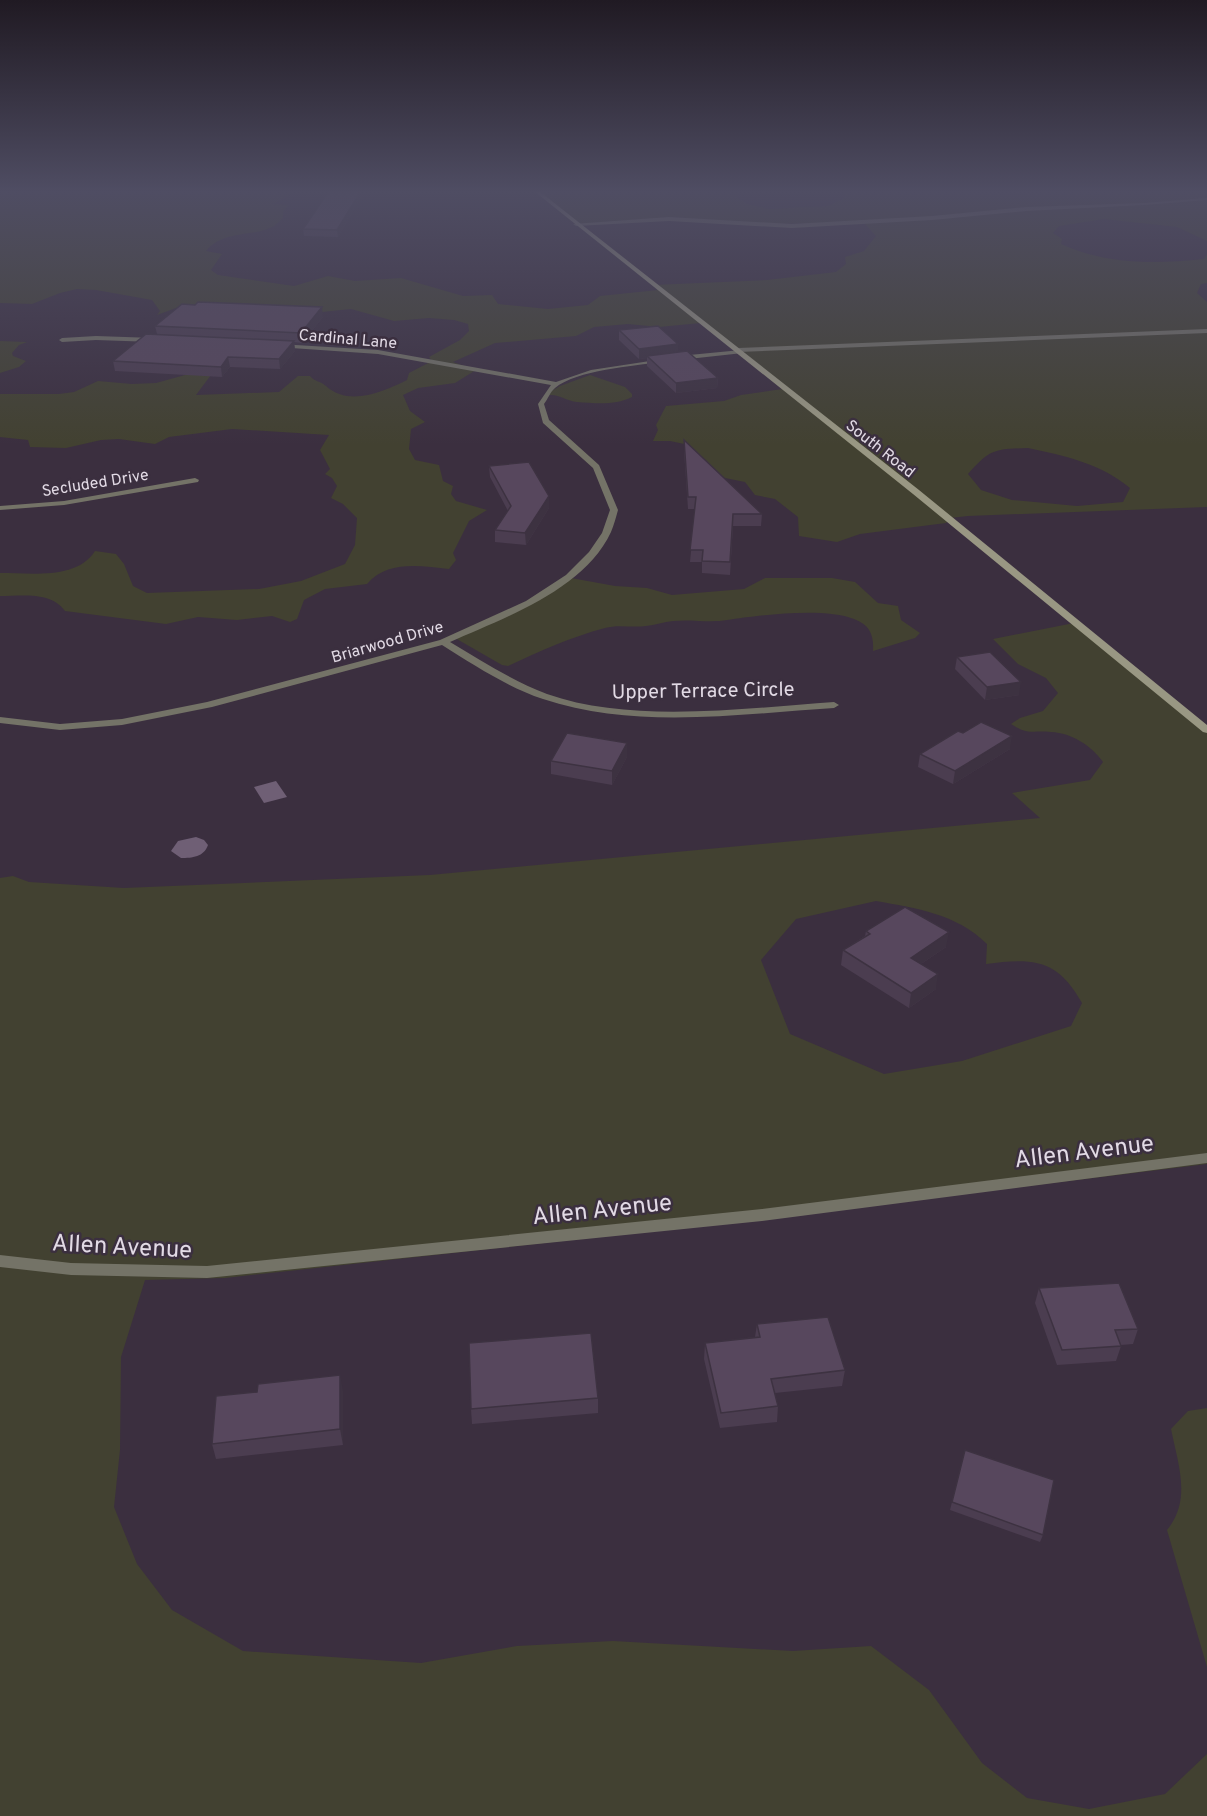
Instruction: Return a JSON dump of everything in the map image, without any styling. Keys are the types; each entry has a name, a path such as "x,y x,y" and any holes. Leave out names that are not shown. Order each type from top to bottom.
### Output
{"street":[{"name":"South Road","path":"643,276 740,351 1207,730"},
{"path":"557,384 601,369 740,351 1207,331"},
{"path":"63,340 96,338 165,340"},
{"name":"Cardinal Lane","path":"270,345 378,352 557,384"},
{"name":"Briarwood Drive","path":"0,720 60,727 122,722 208,705 443,642 529,603 569,576 592,554 606,532 614,510 596,467 546,421 541,404 549,390 557,384"},
{"name":"Secluded Drive","path":"0,508 64,503 195,480"},
{"name":"Upper Terrace Circle","path":"443,642 518,686 561,701 602,709 656,712 740,711 834,705"},
{"name":"Allen Avenue","path":"0,1261 71,1269 207,1272 762,1215 1207,1158"}],"shaded area":[{"path":"0,276 223,276 294,286 328,276 355,281 401,278 463,296 492,295 498,304 548,309 588,305 600,296 658,290 653,285 767,280 804,276 1207,276 1207,283 1201,284 1197,293 1207,302 1207,507 968,516 950,518 946,523 860,534 837,542 799,536 798,517 775,499 755,495 745,482 720,477 689,445 670,441 653,441 658,430 656,425 666,406 724,401 741,395 782,389 701,323 659,327 628,324 594,327 576,336 495,343 453,362 476,370 455,383 418,388 403,395 410,411 425,422 411,429 409,449 415,460 439,465 443,481 453,486 451,494 456,501 487,510 469,521 453,553 456,560 449,569 405,566 385,571 375,576 367,584 325,589 304,600 297,619 290,622 272,616 237,620 198,617 166,624 65,611 52,600 44,597 0,596 0,573 38,574 65,571 77,567 95,551 116,554 124,564 133,586 147,593 259,589 301,581 345,564 355,545 357,518 343,504 331,498 337,486 332,478 325,474 330,469 320,450 329,435 232,429 169,437 155,444 119,439 101,440 66,448 30,447 28,440 0,437 0,394 59,394 74,392 98,381 132,384 156,383 185,375 211,375 196,395 279,392 298,376 310,376 345,396 366,395 377,393 407,380 409,373 432,361 429,357 460,340 469,331 468,324 454,320 429,318 394,321 351,309 283,316 196,305 176,308 157,315 160,311 152,300 96,290 77,289 32,304 0,303","holes":["1028,448 1094,466 1119,479 1130,488 1123,502 1077,506 1012,500 981,490 968,474 988,455 1000,450"]},
{"path":"0,341 27,342 19,345 12,353 13,356 26,361 19,367 0,373"},
{"path":"590,375 625,387 632,397 611,403 591,403 573,401 548,393"},
{"path":"571,578 615,586 647,588 672,595 744,589 765,578 832,578 855,582 878,603 898,606 901,620 920,633 915,638 873,651 872,635 864,624 841,615 792,613 721,621 673,621 646,626 605,628 568,640 508,666 502,665 455,638 532,603"},
{"path":"1074,623 1207,731 1207,1164 754,1220 225,1278 145,1280 121,1357 120,1450 114,1507 137,1564 172,1610 243,1651 421,1663 517,1646 613,1641 793,1651 871,1646 929,1690 982,1763 1027,1798 1089,1809 1165,1794 1207,1754 1207,1816 0,1816 0,878 13,876 29,882 124,888 430,875 1040,818 1012,793 1090,780 1103,762 1087,746 1074,738 1059,733 1026,731 1011,724 1020,718 1043,711 1058,693 1046,678 1018,664 993,639","holes":["876,901 935,914 963,926 987,944 986,964 1017,961 1042,964 1053,969 1073,988 1082,1003 1071,1026 962,1061 884,1074 790,1034 761,960 796,919"]},
{"path":"276,781 287,797 264,803 254,787"},
{"path":"196,837 204,840 208,845 201,854 181,858 171,851 178,841"},
{"path":"1207,1408 1207,1667 1167,1530 1175,1518 1181,1494 1179,1468 1171,1429 1188,1411"}],"building":[{"path":"198,302 322,307 301,333 155,326 182,304 195,305"},
{"path":"658,326 678,344 639,349 619,330"},
{"path":"146,334 294,341 279,359 228,357 221,367 113,361"},
{"path":"687,351 718,378 676,383 647,356"},
{"path":"684,440 762,514 733,514 730,562 702,561 703,550 690,550 696,497 688,497"},
{"path":"529,462 549,496 525,533 495,530 511,506 489,466"},
{"path":"990,652 1021,682 987,687 957,657"},
{"path":"981,722 1012,736 955,771 920,754 958,731 963,733"},
{"path":"567,733 627,743 612,771 551,761"},
{"path":"905,907 949,932 911,958 938,974 911,993 843,950 870,934 866,931"},
{"path":"1119,1283 1138,1329 1115,1330 1121,1346 1062,1350 1039,1288"},
{"path":"828,1317 845,1370 771,1379 778,1406 721,1413 705,1343 760,1337 757,1324"},
{"path":"591,1333 598,1398 471,1409 469,1343"},
{"path":"340,1375 340,1429 212,1444 216,1396 257,1392 258,1384"},
{"path":"965,1450 1054,1480 1043,1535 952,1502"}]}
